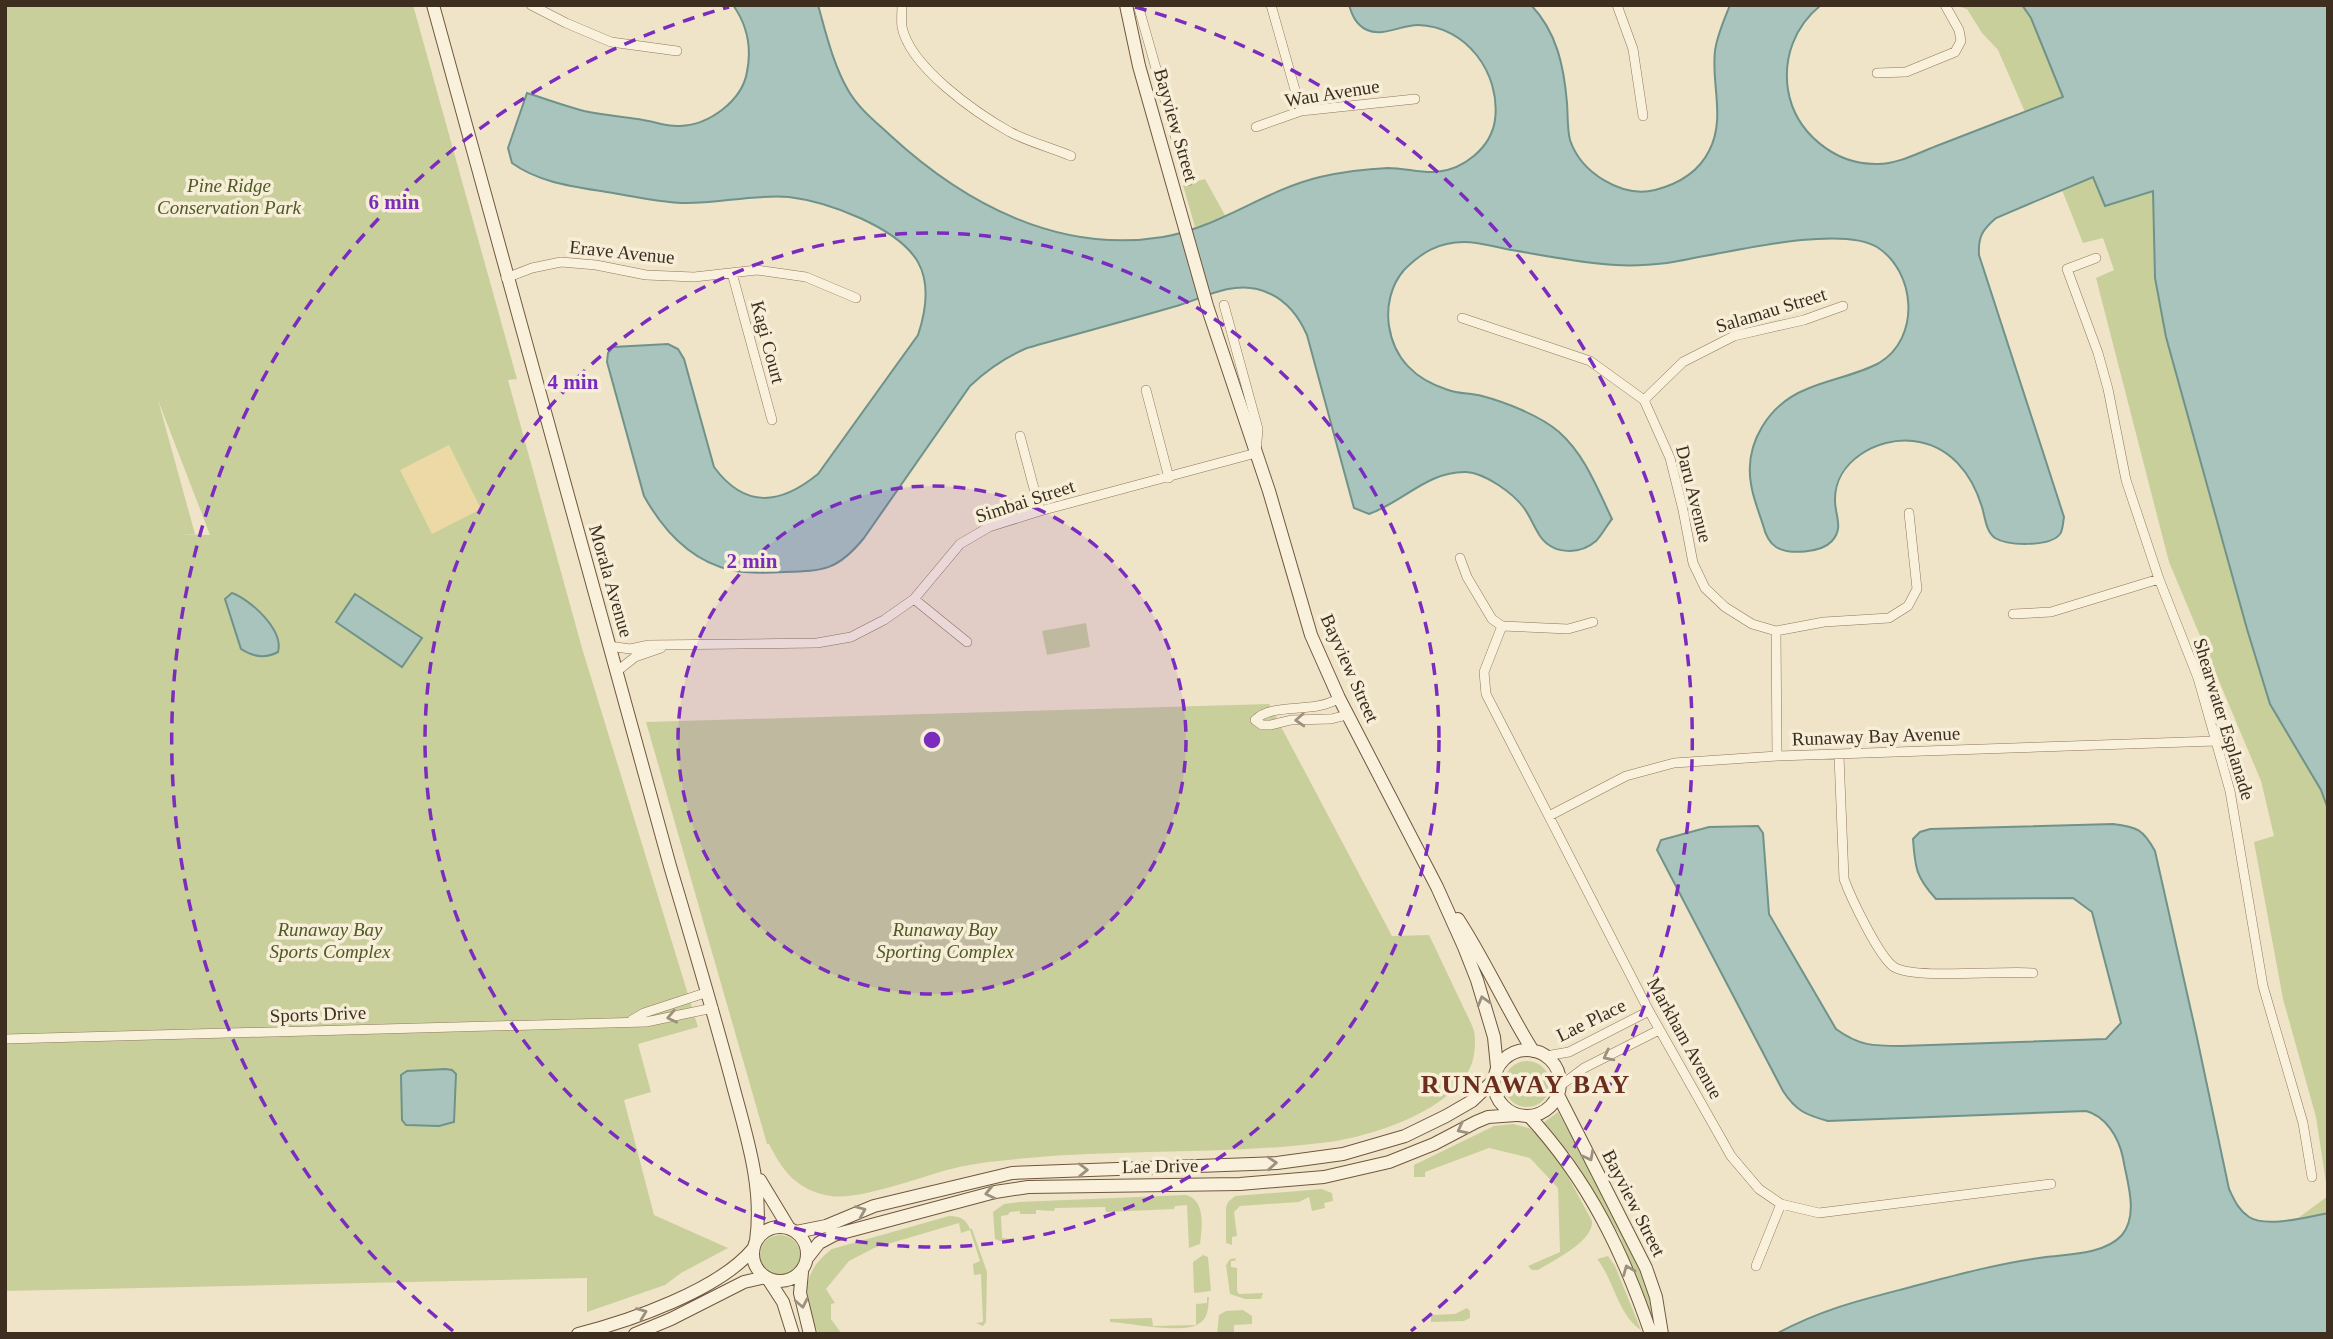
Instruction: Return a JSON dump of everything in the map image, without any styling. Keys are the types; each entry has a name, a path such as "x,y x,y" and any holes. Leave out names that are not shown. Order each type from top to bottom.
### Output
{"main road":[{"name":"Morala Avenue","path":"433,5 670,866 713,1008 754,1167 759,1212 755,1245"},
{"name":"Bayview Street","path":"1126,5 1139,66 1207,306 1256,453 1311,635 1347,715 1437,887 1477,980 1496,1045 1497,1067"},
{"name":"Bayview Street","path":"1437,887 1481,955 1515,1024 1533,1051"},
{"path":"1533,1051 1546,1056 1557,1069 1559,1091 1546,1110 1529,1116 1516,1115 1499,1101 1494,1092 1493,1081 1497,1067 1509,1055 1533,1051"},
{"name":"Lae Drive","path":"793,1230 826,1226 874,1206 1012,1173 1292,1162 1343,1154 1398,1138 1456,1111 1493,1081"},
{"name":"Bayview Street","path":"1559,1091 1646,1268 1656,1297 1662,1334"},
{"name":"Lae Drive","path":"808,1257 819,1243 834,1235 1004,1190 1240,1184 1340,1175 1389,1163 1476,1122 1516,1115"},
{"name":"Bayview Street","path":"1529,1116 1558,1147 1613,1237 1635,1287 1651,1334"},
{"path":"1389,1163 1398,1138"},
{"name":"Morala Avenue","path":"754,1167 767,1194 793,1230"},
{"path":"578,1334 632,1317 684,1295 730,1271 755,1245 760,1235 774,1227 793,1230 806,1243 808,1257 802,1272 800,1293 810,1334"},
{"path":"755,1245 755,1265 783,1302 793,1334"},
{"path":"635,1334 744,1282 767,1278 789,1280 802,1272"}],"street":[{"path":"531,5 611,42 677,51"},
{"path":"902,5 902,28 912,50 933,74 967,104 1011,133 1072,156"},
{"name":"Bayview Street","path":"1138,5 1188,181"},
{"path":"1271,5 1301,111"},
{"path":"1617,5 1633,49 1643,116"},
{"path":"1877,73 1906,72 1955,52 1961,41 1959,30 1945,5"},
{"name":"Wau Avenue","path":"1256,127 1301,111 1415,99"},
{"name":"Shearwater Esplanade","path":"2096,258 2067,270 2098,353 2126,480 2159,579 2198,678 2230,791 2263,986 2302,1123 2312,1177"},
{"name":"Erave Avenue","path":"506,278 532,268 561,262 596,265 646,275 694,277 757,270 806,277 856,298"},
{"name":"Kagi Court","path":"732,273 772,419"},
{"name":"Bayview Street","path":"1224,304 1258,429 1256,453"},
{"name":"Salamau Street","path":"1644,400 1683,362 1734,336 1804,320 1843,306"},
{"path":"1462,318 1590,361 1644,400"},
{"path":"1146,390 1169,478"},
{"name":"Daru Avenue","path":"1644,400 1670,458 1693,563 1705,588 1725,607 1752,625 1776,631"},
{"path":"1020,436 1040,511"},
{"name":"Simbai Street","path":"609,646 626,649 669,645 817,643 851,637 884,620 914,599 960,544 989,527 1256,453"},
{"path":"1777,756 1776,631 1824,622 1889,618 1908,606 1917,589 1909,513"},
{"path":"1460,558 1467,577 1492,619 1502,626 1568,629 1593,622"},
{"path":"2013,614 2051,612 2159,579"},
{"path":"914,599 967,642"},
{"name":"Markham Avenue","path":"1502,626 1485,671 1486,694 1659,1030 1731,1156 1759,1189 1781,1204 1819,1213 2051,1184"},
{"name":"Simbai Street","path":"616,672 635,657 669,645"},
{"path":"1339,698 1317,708 1267,712 1255,720 1266,726 1291,720 1331,719 1347,715"},
{"name":"Runaway Bay Avenue","path":"1549,816 1605,785 1647,769 1699,760 2216,741"},
{"path":"1839,756 1844,879 1886,960 1905,972 1921,974 2033,972"},
{"name":"Sports Drive","path":"631,1021 642,1014 708,992"},
{"name":"Sports Drive","path":"5,1039 479,1028 654,1021 713,1008"},
{"name":"Lae Place","path":"1546,1056 1563,1054 1649,1011"},
{"name":"Lae Place","path":"1559,1091 1584,1068 1659,1030"},
{"path":"1756,1266 1781,1204"}],"green space":[{"name":"Runaway Bay Sports Complex","path":"5,5 413,5 517,379 508,380 582,648 698,1027 638,1044 651,1092 624,1100 654,1215 728,1248 681,1273 665,1285 587,1312 587,1278 5,1291","holes":["158,400 210,535 179,534 195,534"]},
{"path":"1953,5 2022,5 2031,18 2063,97 2025,112 1998,50 1982,33 1967,9"},
{"path":"2094,177 2105,206 2153,191 2155,278 2166,337 2247,629 2270,704 2321,790 2328,809 2328,1196 2316,1117 2283,999 2254,842 2274,836 2261,781 2169,562 2096,278 2114,270 2103,238 2083,243 2062,190"},
{"path":"1205,179 1226,217 1195,227 1183,185"},
{"path":"1086,623 1090,647 1047,655 1042,631"},
{"name":"Runaway Bay Sporting Complex","path":"1269,704 1392,936 1429,935 1470,1020 1475,1038 1473,1060 1463,1079 1449,1094 1411,1118 1368,1134 1329,1142 1254,1149 1066,1155 994,1161 959,1167 858,1195 831,1196 809,1190 793,1179 767,1144 646,722"},
{"path":"1527,1061 1544,1067 1550,1084 1544,1101 1527,1107 1510,1101 1504,1084 1510,1067"},
{"path":"1558,1112 1629,1241 1645,1276 1657,1334 1620,1236 1570,1154 1543,1123"},
{"path":"1513,1124 1529,1128 1552,1147 1592,1221 1587,1236 1580,1243 1538,1270 1532,1270 1528,1266 1560,1252 1558,1188 1530,1158 1489,1148 1425,1172 1425,1177 1414,1177 1414,1165 1494,1126"},
{"path":"1322,1189 1332,1193 1333,1201 1324,1203 1325,1208 1312,1211 1309,1197 1299,1202 1240,1206 1234,1212 1237,1236 1232,1237 1232,1245 1226,1243 1226,1207 1235,1196"},
{"path":"1186,1195 1200,1208 1202,1223 1200,1244 1189,1248 1187,1205 1175,1206 1174,1209 1106,1212 1105,1207 1055,1208 1054,1211 1036,1210 1036,1214 1010,1212 1001,1216 1002,1238 1011,1241 995,1239 993,1212 1004,1204"},
{"path":"2328,1196 2328,1213 2298,1218"},
{"path":"949,1216 962,1219 972,1229 987,1272 986,1322 983,1326 976,1323 983,1322 981,1274 974,1275 973,1264 980,1261 970,1230 961,1233 959,1223 874,1248 849,1261 826,1289 835,1303 831,1304 831,1319 842,1334 818,1332 809,1309 807,1287 814,1267 832,1249"},
{"path":"780,1235 794,1241 800,1255 794,1269 780,1275 766,1269 760,1255 766,1241"},
{"path":"1203,1255 1208,1257 1211,1291 1194,1293 1193,1262"},
{"path":"1608,1256 1615,1266 1641,1330 1627,1316 1597,1259"},
{"path":"1236,1258 1231,1261 1231,1267 1237,1268 1237,1291 1239,1294 1263,1293 1261,1299 1245,1299 1230,1294 1226,1265 1230,1259"},
{"path":"1209,1297 1207,1315 1196,1325 1196,1304 1207,1303"},
{"path":"1467,1308 1470,1318 1464,1321 1431,1322 1431,1315 1455,1314"},
{"path":"1243,1310 1252,1316 1252,1324 1234,1325 1234,1334 1217,1334 1219,1315 1226,1311"},
{"path":"1152,1318 1153,1326 1196,1325 1183,1328 1157,1327 1110,1322 1110,1319"}],"sand":[{"path":"449,445 481,509 432,534 400,470"}],"water":[{"path":"733,5 818,5 834,59 852,97 873,120 920,161 982,202 1016,218 1087,238 1124,240 1163,237 1184,232 1280,190 1320,177 1388,168 1430,172 1446,170 1465,162 1482,148 1495,120 1495,102 1492,85 1477,55 1465,43 1435,27 1418,25 1379,32 1367,30 1357,23 1349,5 1531,5 1540,15 1558,51 1566,90 1569,135 1575,152 1583,163 1604,180 1642,192 1663,188 1679,181 1699,166 1709,151 1717,127 1715,51 1730,5 1821,5 1804,22 1789,54 1787,78 1792,105 1808,132 1832,152 1846,159 1878,164 1909,157 2063,97 2031,18 2022,5 2328,5 2328,809 2321,790 2270,704 2247,629 2166,337 2155,278 2153,191 2105,206 2093,177 1996,218 1984,230 1979,243 1979,255 2064,517 2060,534 2047,541 2019,544 1995,538 1988,528 1978,495 1958,463 1938,448 1913,441 1886,443 1860,454 1850,463 1837,487 1835,501 1838,531 1827,545 1805,552 1789,551 1776,547 1767,537 1753,494 1750,469 1751,454 1762,427 1781,404 1793,396 1879,363 1893,352 1902,338 1907,322 1906,288 1900,272 1890,258 1877,247 1859,241 1834,238 1806,240 1775,243 1667,263 1628,265 1574,261 1464,242 1446,244 1431,250 1410,264 1400,276 1389,303 1388,318 1396,349 1408,367 1436,386 1482,396 1522,410 1543,420 1568,441 1590,472 1612,519 1590,546 1575,551 1552,547 1540,536 1526,511 1513,496 1490,480 1473,473 1440,476 1369,514 1354,508 1307,335 1293,312 1281,300 1266,292 1246,287 1225,290 1027,348 997,364 970,386 864,538 838,563 810,571 758,573 731,570 703,559 669,532 644,496 607,362 608,353 613,347 668,344 678,349 684,359 714,467 726,481 751,496 777,496 790,492 818,474 918,335 926,294 924,277 918,263 896,238 880,228 852,214 816,202 776,196 695,203 673,202 573,186 547,180 523,170 512,163 508,148 527,93 584,111 671,126 691,125 713,116 738,93 747,72 748,37"},
{"path":"232,593 248,602 264,617 276,634 278,652 259,656 241,649 225,599"},
{"path":"355,594 422,638 402,667 336,622"},
{"path":"2113,824 2138,830 2155,851 2229,1189 2235,1200 2249,1217 2266,1222 2328,1213 2328,1333 1776,1334 1826,1312 1875,1296 1995,1266 2087,1252 2106,1246 2122,1235 2130,1217 2130,1198 2123,1158 2110,1129 2100,1118 2086,1111 1828,1121 1802,1111 1783,1091 1657,850 1661,840 1709,827 1758,826 1763,833 1769,914 1836,1029 1852,1039 1875,1045 1901,1046 2106,1039 2121,1023 2092,912 2073,898 1936,899 1918,872 1913,839 1920,832 1930,829"},
{"path":"445,1069 456,1074 454,1122 439,1126 406,1125 402,1120 401,1075 407,1071"}],"district":[{"name":"RUNAWAY BAY","path":"1526,1084"}],"park label":[{"name":"Pine Ridge Conservation Park","path":"229,196"}]}
